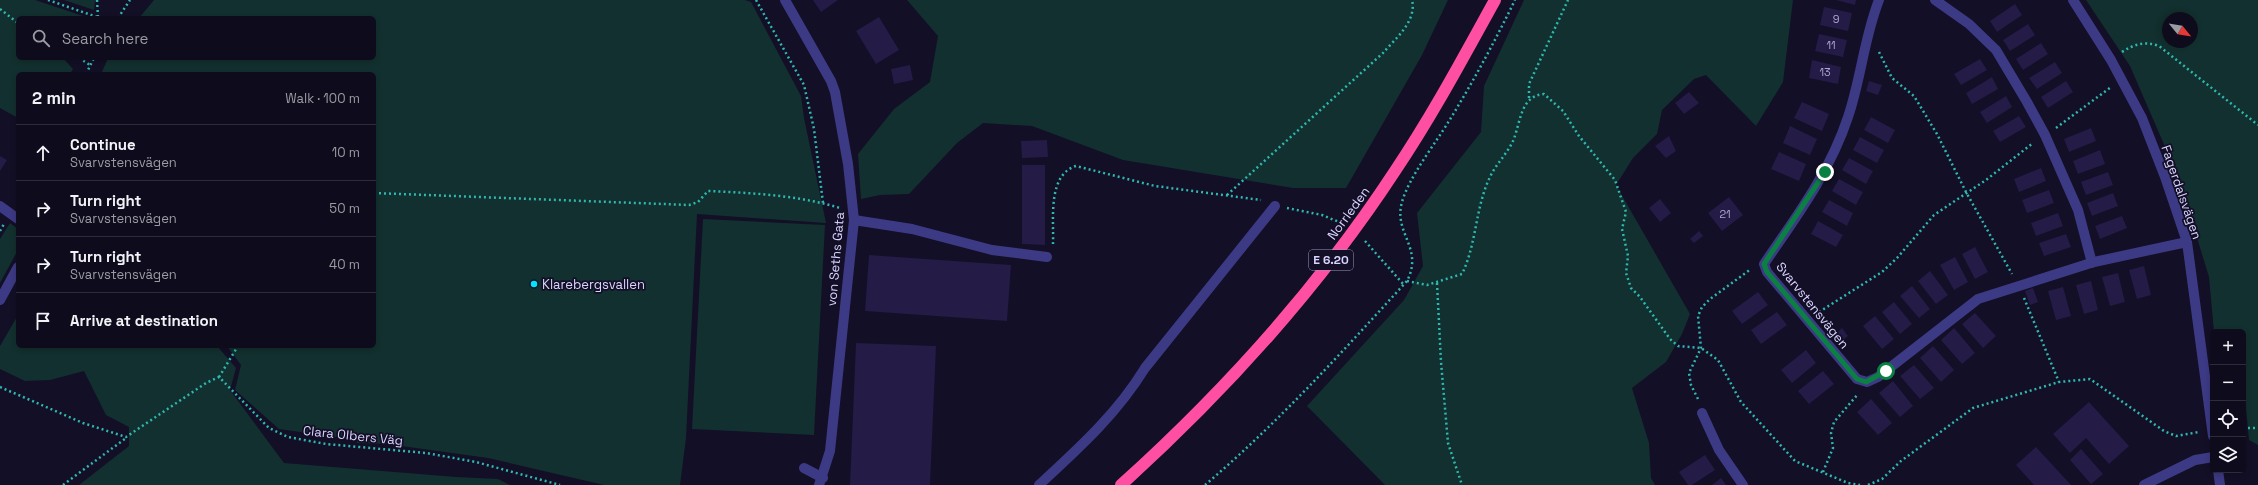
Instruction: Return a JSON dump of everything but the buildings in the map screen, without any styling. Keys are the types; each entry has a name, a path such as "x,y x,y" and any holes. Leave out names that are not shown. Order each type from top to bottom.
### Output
{"highway":[{"name":"Norrleden","path":"1121,485 1218,392 1320,273 1399,165 1442,98 1495,0"}],"street":[{"name":"von Seths Gata","path":"785,0 832,81 836,92 848,164 854,216 830,451 821,481"},
{"name":"Svarvstensvägen","path":"1864,381 1857,379 1806,320 1767,272 1764,264 1827,169 1848,116 1866,41 1879,0"},
{"path":"1935,0 1969,24 1996,50 2045,135 2078,210 2092,263"},
{"name":"Fagerdalsvägen","path":"2073,0 2111,60 2142,118 2165,177 2187,242 2210,411"},
{"path":"0,206 16,217"},
{"path":"1039,485 1084,444 1130,393 1145,368 1275,206"},
{"path":"854,216 912,229 992,250 1047,257"},
{"path":"1864,381 1878,377 1978,299 2092,263 2187,242"},
{"path":"0,300 16,271"},
{"path":"1702,413 1719,450 1743,485"},
{"path":"2144,485 2195,460 2210,458"},
{"path":"804,468 821,481"},
{"path":"2218,473 2220,485"}],"path":[{"path":"48,0 56,1 96,16"},
{"path":"97,0 99,16"},
{"path":"119,16 130,0"},
{"path":"756,0 804,85 814,129 823,203"},
{"path":"1227,195 1383,53 1405,28 1414,10 1412,0"},
{"path":"1205,485 1245,451 1295,402 1407,281 1413,270 1414,262 1400,222 1402,202 1415,176 1456,110 1515,0"},
{"path":"1529,99 1529,84 1568,0"},
{"path":"0,9 16,21"},
{"path":"1866,41 1874,44 1892,78 1914,96 1937,134 1966,192 2019,286 2059,382"},
{"path":"2111,60 2139,43 2149,42 2159,46 2258,126"},
{"path":"82,60 90,65"},
{"path":"87,72 93,60"},
{"path":"1806,320 1882,272 1897,258 1934,215 1966,192 1986,180 2111,87"},
{"path":"1407,281 1427,285 1462,274 1470,257 1490,177 1512,142 1524,105 1535,95 1544,94 1563,111 1579,136 1615,180 1626,212 1622,229 1628,256 1626,273 1631,288 1640,297 1670,339 1678,346 1701,348 1718,360 1741,402 1795,461 1848,483 1860,485"},
{"path":"1047,257 1053,247 1055,194 1062,174 1067,169 1076,166 1155,186 1257,199 1275,206 1322,215 1339,222"},
{"path":"376,193 689,205 698,202 708,191 770,194 823,203 854,216"},
{"path":"1365,242 1404,285"},
{"path":"1702,413 1700,403 1691,385 1689,373 1701,348 1702,336 1698,327 1698,316 1702,307 1753,266 1764,264"},
{"path":"1437,283 1441,362 1448,443 1462,485"},
{"path":"63,485 126,438 206,383 219,377 237,348"},
{"name":"Clara Olbers Väg","path":"219,377 269,428 288,437 326,444 426,453 476,462 560,485"},
{"path":"1868,485 1882,479 1900,461 1974,408 2059,382 2090,379 2164,431 2176,436 2210,433"},
{"path":"1823,472 1833,448 1831,433 1834,422 1861,391 1864,381"},
{"path":"0,387 83,423 126,438"},
{"path":"2246,428 2258,428"}],"green space":[{"path":"0,0 35,0 83,16 16,16 16,60 65,60 73,69 71,72 16,72 16,117 0,108"},
{"path":"64,0 95,0 94,10"},
{"name":"Klarebergsvallen","path":"154,0 745,0 751,2 801,96 804,118 826,223 697,214 686,438 680,485 604,485 488,458 387,444 357,443 357,440 279,429 235,390 241,365 228,348 376,348 376,72 102,72 107,60 376,60 376,16 141,16"},
{"path":"907,0 1448,0 1422,55 1346,188 1293,188 1123,160 1032,126 983,123 957,143 909,194 880,195 861,199 858,154 894,109 930,82 938,36"},
{"path":"1524,0 1793,0 1783,82 1756,126 1706,75 1694,79 1662,110 1657,134 1633,158 1616,185 1690,314 1682,334 1666,362 1632,388 1649,443 1651,478 1655,485 1385,485 1307,406 1404,300 1423,266 1417,213 1481,132 1484,86"},
{"path":"2086,0 2258,0 2258,445 2249,440 2246,408 2246,329 2214,329 2209,277 2179,179 2130,66"},
{"path":"703,219 825,225 814,435 692,429"},
{"path":"10,223 16,228 16,254 0,283 0,239"},
{"path":"16,318 16,348 219,348 236,368 230,390 284,463 498,479 510,485 79,485 129,446 129,427 106,415 84,371 50,380 25,381 0,369 0,346"}],"place":[{"name":"Klarebergsvallen","path":"534,284"}],"route":[{"path":"1825,172 1764,264 1767,272 1818,335 1857,379 1866,382 1878,377 1886,371"}]}
